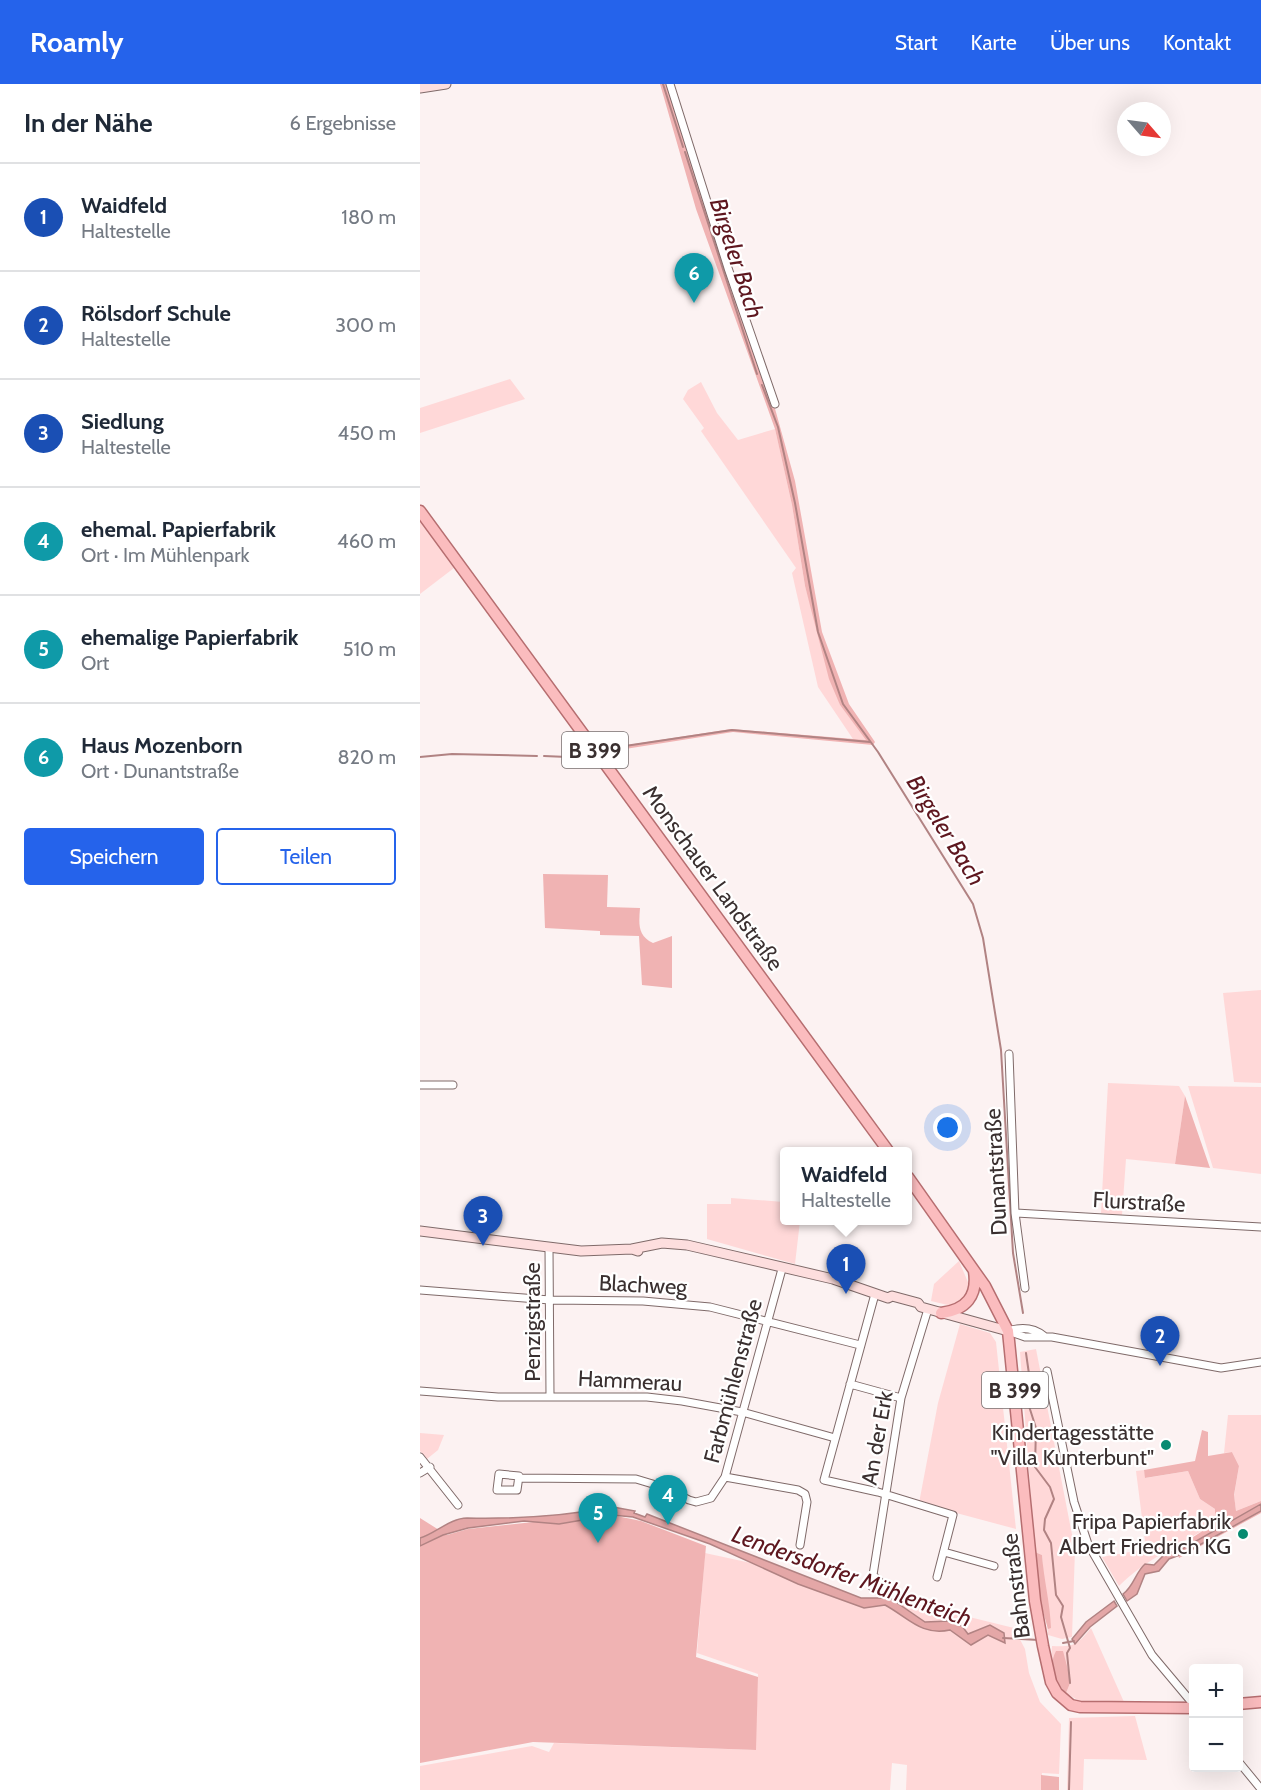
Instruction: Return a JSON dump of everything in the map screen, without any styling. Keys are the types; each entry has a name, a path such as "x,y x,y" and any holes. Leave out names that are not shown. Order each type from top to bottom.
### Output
{"main road":[{"name":"Monschauer Landstraße","path":"420,511 886,1147"},
{"name":"B 399","path":"912,1183 997,1305 1008,1331"},
{"path":"941,1313 959,1310 970,1300 975,1289 974,1271"},
{"name":"Bahnstraße","path":"1008,1331 1035,1601 1051,1683 1057,1694 1071,1705 1189,1706"},
{"path":"1243,1704 1261,1702"}],"street":[{"path":"420,88 446,84"},
{"path":"670,84 728,268 776,404"},
{"name":"Dunantstraße","path":"1009,1054 1015,1213 1025,1288"},
{"path":"420,1085 453,1085"},
{"name":"Flurstraße","path":"1015,1213 1261,1227"},
{"path":"420,1231 581,1251 632,1249 637,1251 668,1245 687,1245 806,1275 833,1279 888,1298 892,1296 941,1313 1008,1331 1020,1327 1039,1331 1044,1336 1221,1368 1261,1362"},
{"name":"Penzigstraße","path":"549,1247 550,1396"},
{"name":"Farbmühlenstraße","path":"782,1269 725,1477 798,1490 805,1494 807,1502 800,1545"},
{"name":"Blachweg","path":"420,1290 550,1300 644,1301 699,1306 767,1320 860,1346"},
{"path":"875,1294 824,1480 953,1515 937,1577"},
{"name":"An der Erk","path":"873,1575 901,1398 925,1308"},
{"path":"1047,1371 1078,1515 1088,1544 1152,1655 1189,1700"},
{"path":"850,1384 901,1398"},
{"name":"Hammerau","path":"420,1391 498,1396 647,1397 705,1404 742,1412 835,1438"},
{"path":"420,1457 458,1505"},
{"path":"420,1473 430,1467"},
{"path":"519,1479 636,1479 696,1502 711,1498 725,1477"},
{"path":"944,1552 994,1566"},
{"path":"1243,1766 1261,1789"}],"shaded area":[{"path":"660,84 666,84 774,405 795,481 822,632 849,704 875,742 873,745 733,732 606,752 601,746 608,748 731,729 866,740 840,705 829,679 805,586 792,505 775,429 696,209"},
{"path":"510,379 525,399 420,433 420,408"},
{"path":"701,382 717,413 738,440 775,429 792,505 805,586 840,705 867,740 853,739 818,687 792,573 796,568 701,431 704,428 683,399 688,390"},
{"path":"420,520 454,568 420,594"},
{"path":"543,874 608,875 607,907 640,908 639,924 642,933 653,943 672,936 672,988 642,985 639,936 600,935 600,931 545,928"},
{"path":"1261,990 1261,1083 1234,1082 1223,993"},
{"path":"1108,1083 1179,1086 1185,1096 1175,1164 1126,1159 1122,1215 1101,1213"},
{"path":"1188,1086 1261,1087 1261,1174 1213,1168"},
{"path":"1185,1096 1210,1168 1175,1164"},
{"path":"731,1198 780,1202 780,1225 800,1225 795,1264 707,1239 707,1204 731,1204"},
{"path":"959,1261 970,1287 964,1301 952,1306 931,1301 934,1284"},
{"path":"960,1324 990,1333 996,1342 1016,1529 919,1503 938,1403"},
{"path":"1036,1349 1075,1550 1072,1637 1062,1639 1048,1635 1042,1555 1035,1552 1020,1352"},
{"path":"1228,1415 1261,1415 1261,1501 1236,1511 1234,1496 1239,1466 1232,1452 1224,1453"},
{"path":"1202,1430 1208,1432 1208,1456 1232,1452 1239,1466 1234,1495 1236,1511 1261,1501 1261,1513 1179,1558 1176,1548 1215,1523 1215,1509 1200,1499 1188,1471 1145,1478 1144,1470 1195,1461"},
{"path":"420,1433 444,1435 438,1450 427,1459 420,1451"},
{"path":"1144,1470 1146,1478 1188,1471 1200,1499 1215,1509 1215,1523 1153,1559 1119,1586 1102,1557 1146,1549 1136,1471"},
{"path":"1261,1504 1261,1511 1185,1553 1169,1559 1159,1571 1145,1574 1137,1594 1127,1601 1123,1594 1145,1564 1154,1565 1165,1554 1184,1548"},
{"path":"613,1507 635,1511 634,1513 645,1517 647,1514 861,1598 890,1598 925,1622 949,1621 962,1626 968,1634 990,1625 1004,1633 1005,1643 988,1635 971,1645 950,1630 931,1630 916,1625 885,1605 864,1608 798,1584 710,1544 633,1517 612,1515 559,1524 524,1521 468,1528 443,1535 420,1546 420,1538 461,1519 539,1516"},
{"path":"607,1514 641,1521 706,1546 696,1657 758,1677 756,1750 533,1742 420,1763 420,1518 447,1535 468,1529"},
{"path":"1035,1552 1042,1555 1051,1628 1048,1629 1040,1601"},
{"path":"705,1553 751,1563 864,1608 888,1597 1014,1628 1025,1649 1029,1673 1040,1702 1061,1724 1059,1774 1042,1773 1041,1790 906,1790 907,1765 892,1763 890,1790 420,1790 420,1766 532,1746 549,1752 554,1743 755,1750 758,1674 697,1653"},
{"path":"1114,1601 1117,1606 1090,1627 1075,1644 1072,1639 1086,1622"},
{"path":"1091,1628 1124,1702 1081,1702 1066,1693 1071,1681 1067,1668 1051,1660 1052,1646 1075,1644"},
{"path":"1056,1651 1063,1651 1071,1681 1066,1693 1058,1683 1052,1668"},
{"path":"1135,1716 1147,1760 1084,1759 1083,1790 1067,1790 1069,1718"},
{"path":"1041,1775 1059,1777 1059,1790 1041,1790"}],"waterway":[{"name":"Birgeler Bach","path":"663,84 683,147"},
{"name":"Birgeler Bach","path":"685,152 757,374"},
{"name":"Birgeler Bach","path":"762,385 778,427 795,503 818,632 843,704 878,752 973,904 983,938 1001,1050 1013,1253 1023,1313"},
{"path":"605,749 732,730 870,742"},
{"path":"420,757 452,754 537,756"},
{"path":"544,756 591,758"},
{"name":"Birgeler Bach","path":"1026,1353 1030,1381 1028,1403 1036,1428 1035,1467 1050,1487 1054,1499 1045,1519 1044,1530 1051,1543 1056,1595 1063,1606 1061,1617 1070,1648 1067,1653 1070,1683"},
{"name":"Lendersdorfer Mühlenteich","path":"1003,1638 1039,1640"},
{"name":"Birgeler Bach","path":"1063,1643 1074,1641"},
{"name":"Birgeler Bach","path":"1069,1790 1071,1722"}],"place":[{"name":"Haus Mozenborn","path":"694,303"},
{"name":"Siedlung","path":"483,1246"},
{"name":"Waidfeld","path":"846,1294"},
{"name":"Rölsdorf Schule","path":"1160,1366"},
{"name":"Kindertagesstätte \"Villa Kunterbunt\"","path":"1166,1445"},
{"name":"ehemal. Papierfabrik","path":"668,1525"},
{"name":"Fripa Papierfabrik Albert Friedrich KG","path":"1243,1534"},
{"name":"ehemalige Papierfabrik","path":"598,1543"}]}
